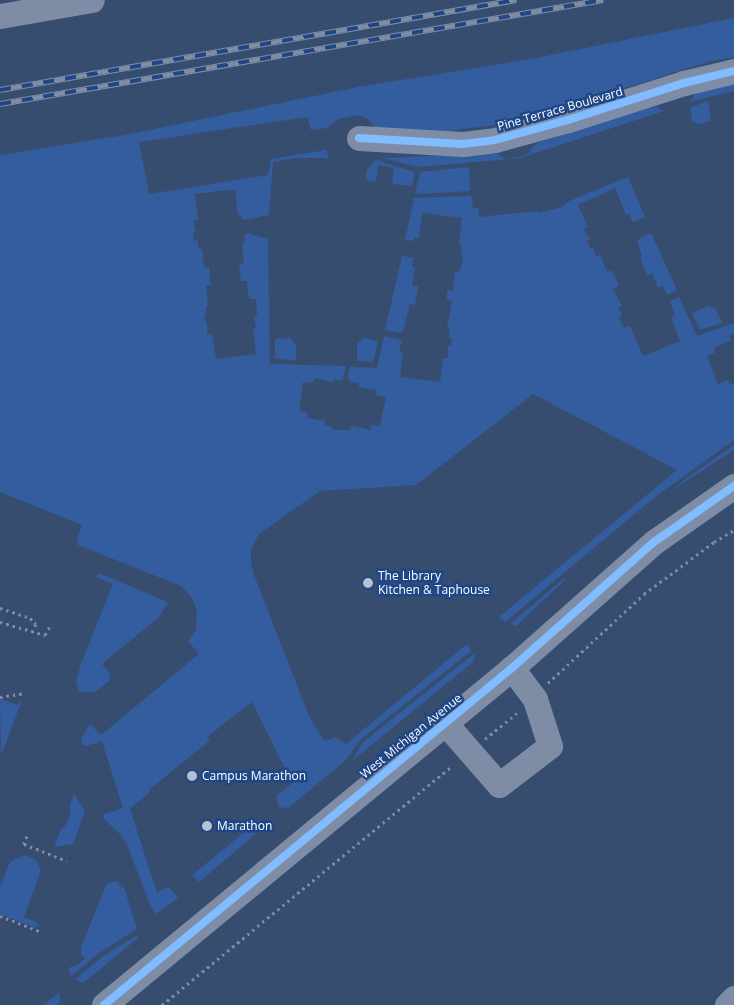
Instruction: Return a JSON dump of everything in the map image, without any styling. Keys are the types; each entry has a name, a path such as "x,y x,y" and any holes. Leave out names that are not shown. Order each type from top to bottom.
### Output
{"street":[{"path":"0,16 92,0"},
{"name":"Pine Terrace Boulevard","path":"358,138 463,144 495,140 568,120 684,83 734,71"},
{"name":"West Michigan Avenue","path":"104,1005 512,668 654,542 734,486"},
{"path":"445,723 499,785 550,746 535,699 512,668"},
{"path":"726,1005 734,998"}],"path":[{"path":"162,1005 469,751 535,699 553,676 644,594 714,542 734,530"},
{"path":"0,608 30,618 36,624 32,632"},
{"path":"0,622 45,635 49,624 51,624"},
{"path":"0,697 26,693"},
{"path":"28,836 24,844 67,861"},
{"path":"0,916 39,931"}],"shaded area":[{"path":"734,18 734,57 707,62 522,121 449,131 378,132 367,118 357,115 339,119 327,128 311,130 307,117 139,142 149,194 268,175 271,159 326,150 329,158 297,158 273,162 269,215 242,220 241,215 238,215 235,189 195,194 198,220 193,221 196,232 193,233 194,241 197,240 199,249 202,249 204,268 209,267 211,285 206,286 208,306 206,306 206,314 204,315 205,322 207,322 207,335 212,334 216,359 256,354 253,329 256,328 254,316 257,316 256,299 249,299 247,281 241,281 239,264 244,263 242,244 245,243 244,235 247,233 268,239 270,364 346,366 342,381 334,379 333,383 315,378 312,383 303,382 299,411 307,412 308,418 325,421 325,425 333,427 333,430 350,430 352,426 370,430 371,425 380,426 386,397 376,395 377,390 359,387 359,383 350,382 351,380 348,379 350,367 377,368 384,336 402,340 399,351 403,352 400,377 440,382 443,358 448,358 448,345 451,346 452,339 449,337 450,329 447,328 452,301 447,300 447,291 453,291 455,272 459,273 462,264 462,248 459,242 462,218 422,213 419,238 414,237 413,241 405,240 414,198 471,196 473,208 478,208 479,217 538,211 539,213 562,207 569,201 628,177 645,217 633,222 629,214 626,215 615,188 578,205 588,227 583,229 590,240 587,241 590,248 593,248 596,256 600,255 607,272 612,270 619,286 613,289 622,306 618,308 622,316 619,318 624,328 630,326 643,356 680,341 671,318 675,315 670,301 679,297 697,336 734,323 734,334 729,336 731,340 714,348 716,352 707,356 718,384 728,380 730,385 734,383 734,440 655,497 505,622 499,617 677,470 533,394 416,485 320,491 259,534 251,549 251,564 254,575 309,716 324,741 335,737 346,744 467,644 471,651 360,740 346,760 288,808 279,807 276,797 292,783 252,702 207,737 210,740 149,790 150,792 130,809 157,893 165,888 170,888 178,898 156,914 151,907 127,845 119,833 104,819 104,814 123,808 102,741 86,746 82,744 82,737 90,724 101,735 199,654 188,641 196,630 197,611 193,599 181,586 78,545 77,540 82,525 0,492 0,155 125,135 358,87 536,58"},
{"path":"734,82 734,91 690,102 699,91"},
{"path":"708,101 711,121 698,124 692,121 690,108"},
{"path":"657,107 664,111 520,158 419,167 382,158 492,153 498,154 504,159 519,157 528,154 532,147 538,143 644,108"},
{"path":"376,160 415,172 412,186 392,184 394,168 378,165 376,181 369,182 366,178 367,170"},
{"path":"469,167 470,191 415,194 420,172"},
{"path":"651,233 677,290 667,295 663,286 658,288 652,273 647,275 640,258 642,256 637,240"},
{"path":"402,256 413,258 412,266 415,267 412,286 418,286 415,305 410,304 403,332 401,333 385,330"},
{"path":"708,306 716,309 722,323 700,330 692,313"},
{"path":"290,338 296,345 296,360 275,359 275,339"},
{"path":"364,338 378,341 373,362 357,361 357,344"},
{"path":"734,445 734,450 671,491 688,477"},
{"path":"98,573 168,602 159,617 102,664 110,674 110,680 95,692 79,692 76,681 81,664 113,584 96,577"},
{"path":"564,578 566,579 516,626 510,624"},
{"path":"475,653 474,661 352,761 363,742"},
{"path":"23,697 1,756 0,699 18,705"},
{"path":"74,794 85,811 73,844 54,847 62,827 65,826 71,813 69,808"},
{"path":"252,826 256,827 259,831 199,882 192,875"},
{"path":"24,855 36,860 41,870 24,917 36,922 38,926 36,928 0,914 0,887 10,862"},
{"path":"117,881 122,888 124,887 137,929 99,953 71,976 68,968 77,965 85,959 81,955 81,947 105,888 107,884"},
{"path":"137,935 138,938 83,983 75,979 102,957"},
{"path":"59,993 60,1002 57,1005 43,1005"}],"railway":[{"path":"0,90 516,0"},
{"path":"0,104 603,0"}],"cycle path":[{"path":"359,138 463,144 495,140 568,120 684,83 734,71"},
{"path":"104,1005 512,668 654,542 734,486"}],"place":[{"name":"The Library Kitchen & Taphouse","path":"368,583"},
{"name":"Campus Marathon","path":"192,776"},
{"name":"Marathon","path":"207,826"}]}
